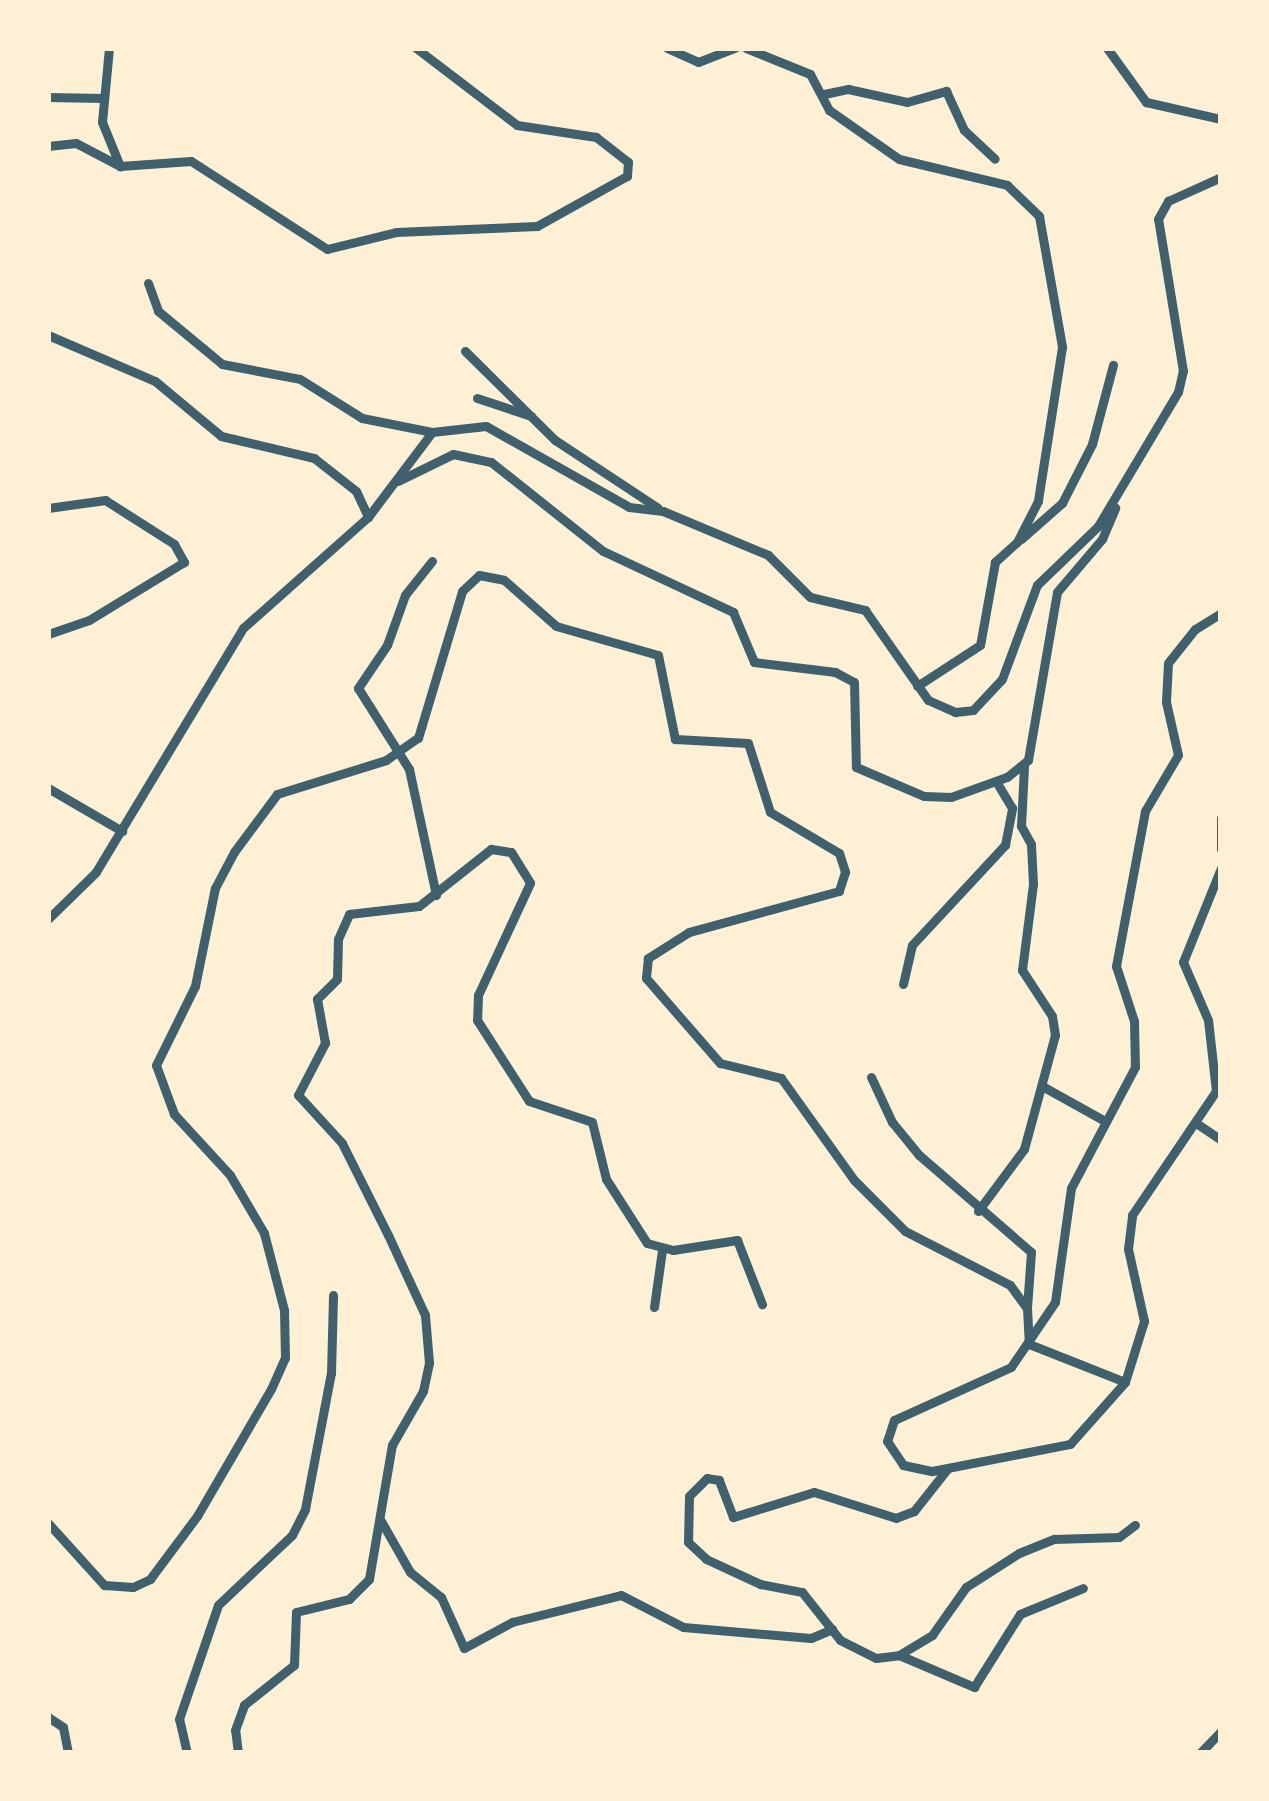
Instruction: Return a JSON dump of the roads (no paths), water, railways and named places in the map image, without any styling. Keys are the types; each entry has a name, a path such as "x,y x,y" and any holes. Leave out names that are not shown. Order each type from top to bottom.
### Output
{"street":[{"path":"109,48 102,122 120,166"},
{"path":"48,146 76,143 120,166 191,161 327,249 396,232 537,226 627,176 628,162 596,137 517,125 416,48"},
{"path":"667,48 698,62 735,48"},
{"path":"746,48 810,74 844,122 899,159 1007,185 1040,216 1060,370 1038,501 1017,542"},
{"path":"1107,48 1146,102 1221,119"},
{"path":"824,94 848,89 907,102 946,91 964,130 995,158"},
{"path":"48,97 103,98"},
{"path":"979,1211 1021,1155 1055,1035 1052,1016 1022,970 1033,884 1031,844 1022,834 1024,766 1036,738 1057,592 1102,539 1118,497 1183,378 1158,220 1168,201 1221,177"},
{"path":"148,283 158,311 222,364 300,379 362,418 432,432 466,424 514,435 587,486 629,507 663,511"},
{"path":"48,334 155,381 221,436 274,442 314,458 356,490 368,517"},
{"path":"465,351 608,481 777,561 810,597 865,610 917,686 956,712 985,702 1002,679 1037,585 1118,497"},
{"path":"917,686 980,645 995,562 1062,503 1092,444 1113,365"},
{"path":"477,398 536,418"},
{"path":"48,919 76,896 122,831 243,628 368,517 432,432"},
{"path":"392,485 453,454 491,462 584,540 733,612 754,662 854,682 850,755 866,775 924,796 951,797 1024,766"},
{"path":"48,508 105,500 174,544 184,562 89,620 48,634"},
{"path":"432,561 404,595 387,645 358,688 401,753 436,895"},
{"path":"48,1523 104,1585 133,1588 150,1579 197,1516 271,1390 285,1358 284,1310 264,1233 230,1174 174,1114 156,1064 205,956 215,888 268,800 329,772 401,753 424,727 458,602 479,575 504,580 556,626 658,655 675,739 748,743 770,812 838,853 845,872 839,891 815,902 689,932 648,958 646,978 720,1063 782,1078 878,1207 939,1251 1003,1280 1027,1308"},
{"path":"1221,613 1195,628 1168,663 1166,702 1178,755 1145,811 1116,966 1134,1021 1135,1067 1102,1120 1071,1187 1055,1302 1028,1344 985,1384 894,1420 887,1441 896,1460 921,1471 1070,1444 1124,1382 1144,1322 1128,1250 1132,1216 1196,1123 1218,1075 1184,950 1221,868"},
{"path":"903,984 911,944 1005,845 1012,808 996,781"},
{"path":"48,788 122,831"},
{"path":"1221,818 1221,849"},
{"path":"238,1753 235,1730 244,1706 294,1665 296,1612 356,1595 369,1580 392,1445 424,1391 424,1315 342,1143 298,1095 325,1043 317,999 337,979 345,919 363,908 413,908 496,846 529,874 478,995 477,1020 529,1101 592,1122 616,1199 647,1244 662,1250 737,1240 762,1304"},
{"path":"871,1077 892,1122 979,1211 1034,1258 1028,1344"},
{"path":"1042,1086 1102,1120"},
{"path":"1196,1123 1221,1140"},
{"path":"654,1307 662,1250"},
{"path":"187,1753 179,1719 218,1605 292,1534 305,1509 336,1339 333,1295"},
{"path":"1028,1344 1124,1382"},
{"path":"948,1468 914,1511 896,1518 814,1492 733,1517 719,1480 692,1487 688,1542 695,1551 760,1583 802,1592 856,1653 898,1655 974,1688 1020,1614 1083,1588"},
{"path":"381,1521 410,1572 441,1597 464,1648 512,1622 621,1595 682,1627 811,1638 832,1629"},
{"path":"898,1655 932,1635 966,1587 1019,1553 1054,1539 1119,1537 1136,1525"},
{"path":"48,1718 63,1726 68,1753"},
{"path":"1200,1753 1221,1731"}]}
